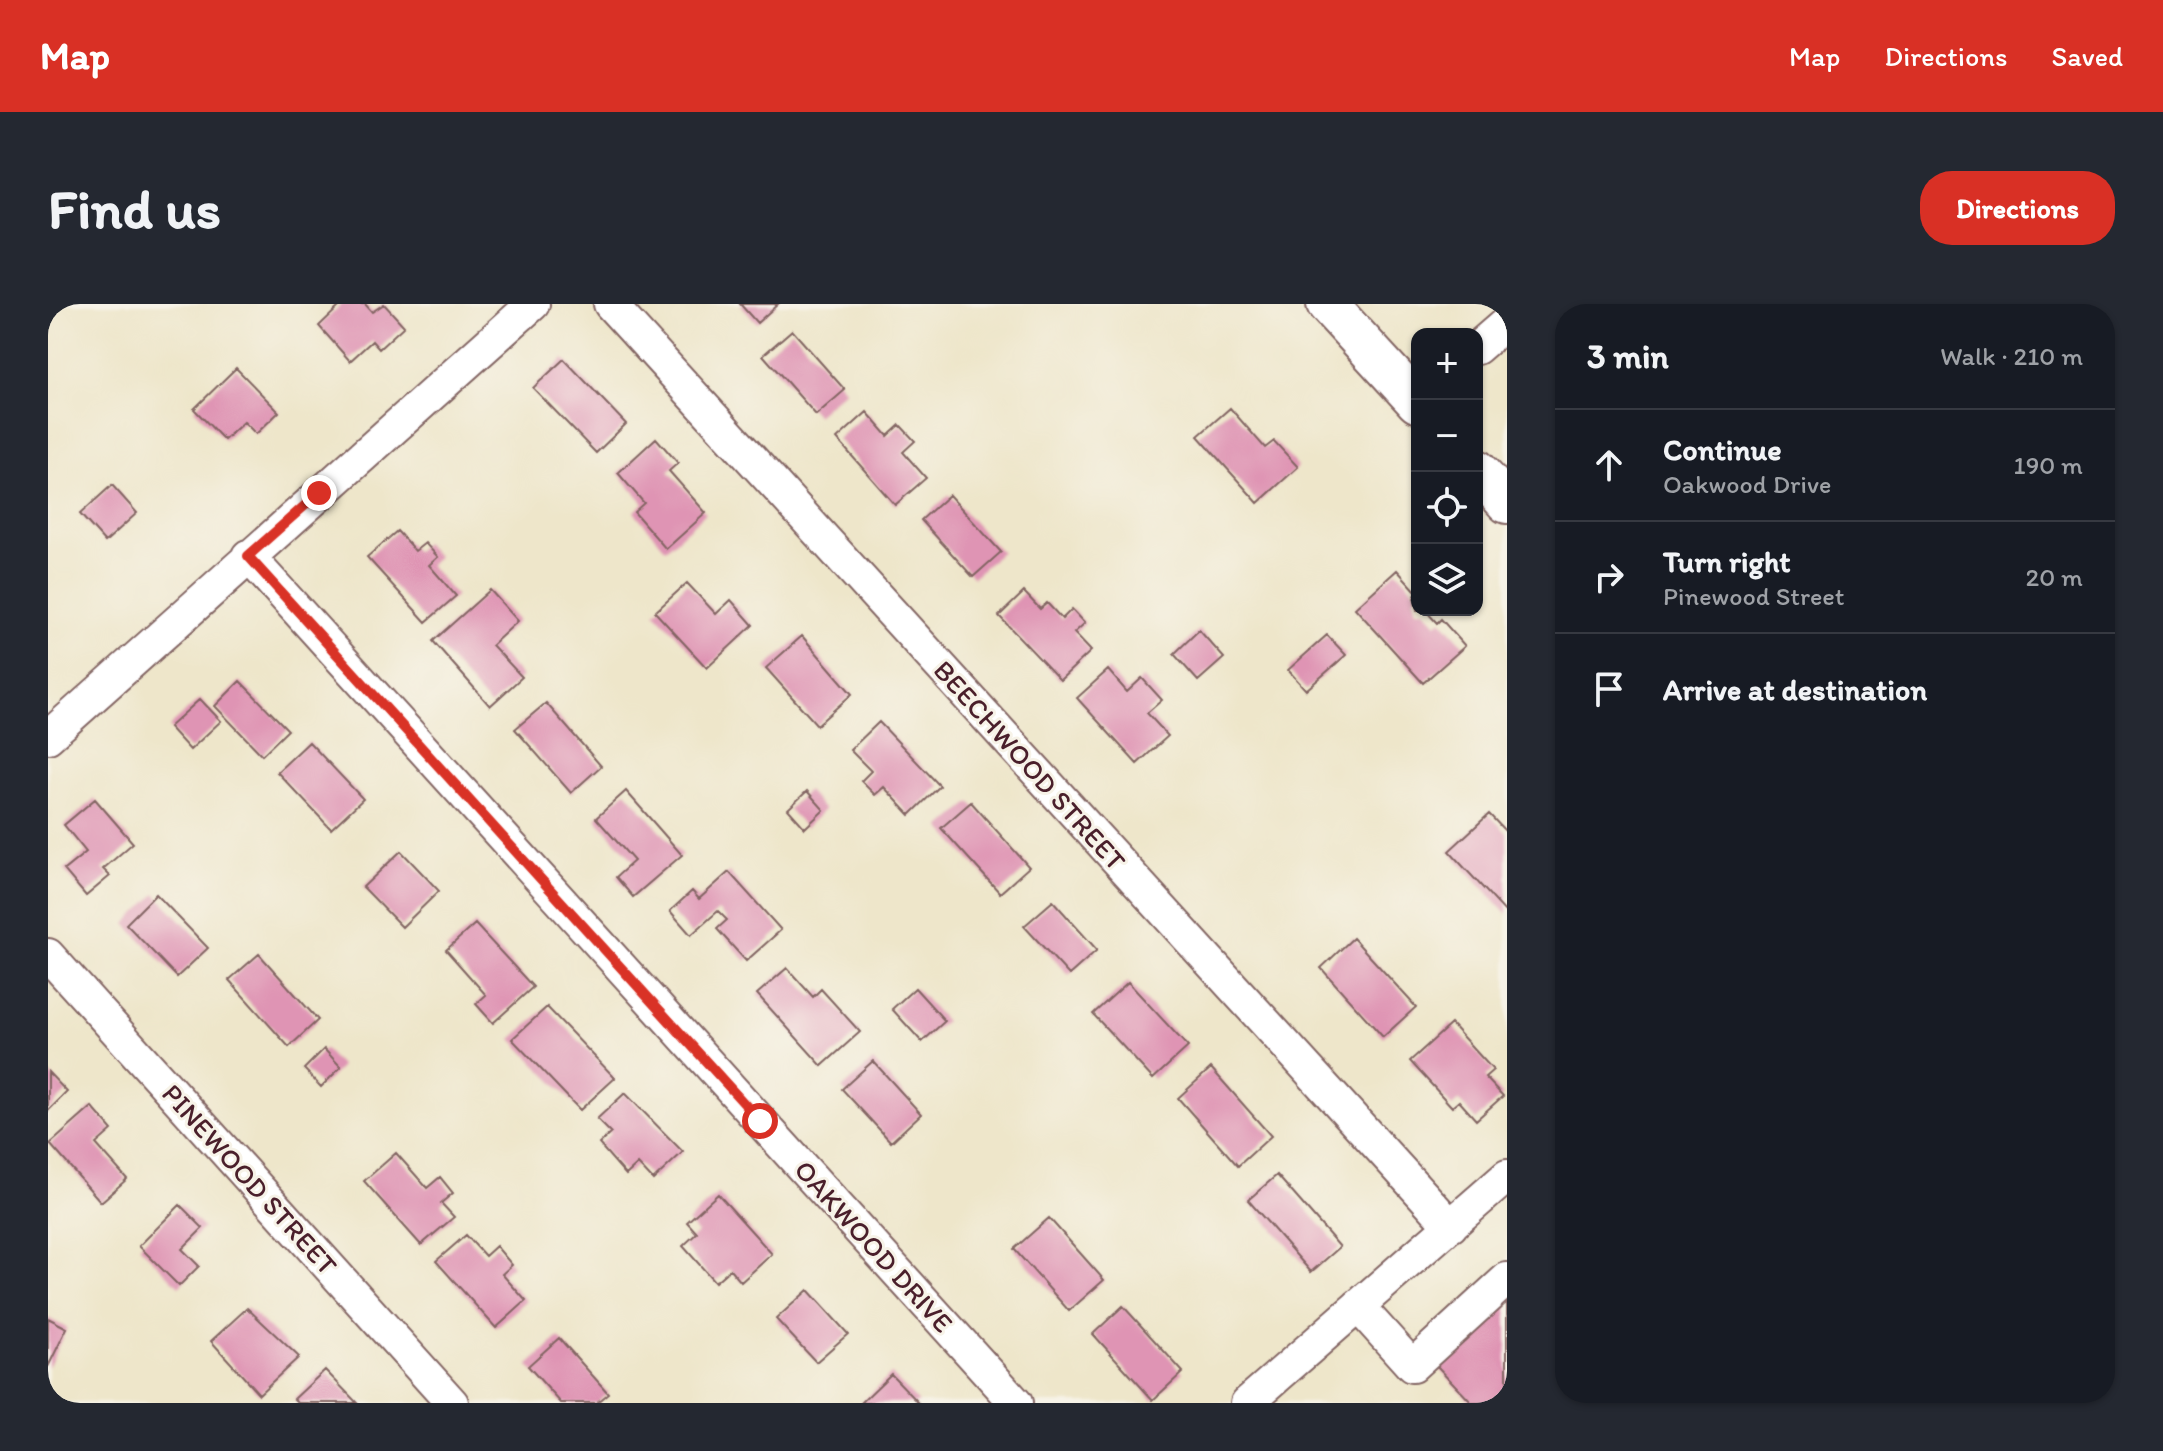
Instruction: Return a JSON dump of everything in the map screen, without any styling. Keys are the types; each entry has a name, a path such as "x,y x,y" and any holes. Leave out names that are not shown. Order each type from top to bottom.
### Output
{"main road":[{"path":"1327,304 1415,400"},
{"path":"1479,472 1507,503"}],"street":[{"path":"48,737 533,304"},
{"name":"BEECHWOOD STREET","path":"610,304 1451,1226"},
{"path":"1483,343 1507,322"},
{"name":"OAKWOOD DRIVE","path":"248,556 1016,1403"},
{"name":"PINEWOOD STREET","path":"48,955 452,1403"},
{"path":"1247,1403 1507,1176"},
{"path":"1358,1306 1412,1366 1507,1279"}],"building":[{"path":"342,304 365,304 372,312 384,304 404,326 379,349 372,341 350,361 319,326"},
{"path":"740,304 778,304 757,323"},
{"path":"792,330 845,390 816,415 763,355"},
{"path":"564,359 626,424 596,453 533,388"},
{"path":"236,368 279,412 256,434 244,422 224,440 194,409"},
{"path":"1230,408 1265,448 1274,441 1298,467 1258,503 1198,436"},
{"path":"867,412 888,436 900,425 915,441 903,452 926,478 895,505 837,439"},
{"path":"656,438 678,463 669,471 706,513 666,549 634,512 644,503 618,473"},
{"path":"112,485 137,513 105,542 80,514"},
{"path":"949,495 1001,552 973,577 921,520"},
{"path":"397,531 415,551 425,543 438,557 429,565 456,596 426,622 367,557"},
{"path":"1397,570 1411,585 1411,616 1431,616 1437,623 1441,619 1465,646 1423,683 1355,608"},
{"path":"687,583 716,614 731,600 753,625 707,668 655,612"},
{"path":"490,590 518,621 492,645 522,677 490,706 433,641"},
{"path":"1024,592 1040,609 1047,603 1062,619 1072,609 1085,623 1074,633 1091,651 1060,680 999,616"},
{"path":"1199,630 1224,658 1198,681 1174,654"},
{"path":"1327,635 1346,655 1306,690 1288,670"},
{"path":"802,636 852,694 817,725 766,668"},
{"path":"1108,670 1127,692 1142,678 1162,700 1147,713 1168,736 1137,764 1077,698"},
{"path":"240,681 288,730 262,755 215,706"},
{"path":"200,699 221,721 190,750 169,727"},
{"path":"546,703 601,766 571,793 515,729"},
{"path":"879,722 940,786 910,815 884,787 875,795 861,781 871,771 850,750"},
{"path":"309,742 363,799 331,829 277,772"},
{"path":"626,791 682,855 633,897 616,877 634,861 596,818"},
{"path":"807,791 824,810 805,828 788,809"},
{"path":"95,799 133,843 103,869 110,876 86,896 64,870 86,852 64,825"},
{"path":"971,802 1029,867 1000,893 941,828"},
{"path":"1489,814 1507,833 1507,914 1449,851"},
{"path":"401,851 439,891 402,927 363,887"},
{"path":"729,872 781,930 746,961 717,929 727,920 718,911 691,935 670,911 692,891 699,899"},
{"path":"156,894 208,948 177,977 126,924"},
{"path":"1053,901 1097,950 1069,975 1024,926"},
{"path":"475,924 533,987 493,1023 476,1004 486,995 446,950"},
{"path":"1353,938 1416,1007 1383,1037 1321,968"},
{"path":"259,954 318,1020 289,1047 229,980"},
{"path":"787,968 813,997 821,989 860,1032 822,1066 757,994"},
{"path":"1128,982 1188,1047 1153,1079 1093,1014"},
{"path":"915,988 945,1021 922,1042 892,1009"},
{"path":"547,1007 615,1078 580,1110 512,1039"},
{"path":"1451,1024 1493,1070 1485,1077 1503,1096 1476,1120 1459,1101 1452,1107 1410,1061"},
{"path":"324,1049 341,1067 321,1087 304,1069"},
{"path":"873,1061 921,1114 891,1142 842,1089"},
{"path":"1211,1068 1271,1136 1238,1166 1178,1098"},
{"path":"48,1072 67,1092 48,1111"},
{"path":"625,1093 683,1152 653,1180 638,1164 626,1175 599,1144 611,1133 597,1119"},
{"path":"92,1107 112,1130 96,1144 127,1179 101,1202 50,1144"},
{"path":"396,1153 427,1188 440,1177 453,1193 441,1203 454,1217 421,1245 364,1181"},
{"path":"1277,1175 1340,1247 1311,1272 1248,1200"},
{"path":"718,1194 772,1254 741,1282 730,1269 715,1282 683,1246 697,1233 687,1222"},
{"path":"180,1205 203,1228 182,1249 199,1266 179,1286 139,1246"},
{"path":"1049,1218 1104,1280 1069,1311 1014,1249"},
{"path":"466,1235 485,1256 496,1246 512,1265 502,1274 526,1301 496,1328 436,1261"},
{"path":"808,1290 848,1334 816,1362 776,1319"},
{"path":"1507,1299 1507,1403 1472,1403 1436,1365"},
{"path":"1123,1306 1183,1372 1153,1400 1093,1334"},
{"path":"247,1308 299,1357 259,1394 211,1341"},
{"path":"48,1318 67,1328 48,1367"},
{"path":"559,1338 608,1393 596,1403 561,1403 528,1366"},
{"path":"325,1370 357,1403 298,1403 294,1399"},
{"path":"891,1374 919,1403 861,1403"}],"route":[{"path":"319,493 248,556 760,1121"}]}
